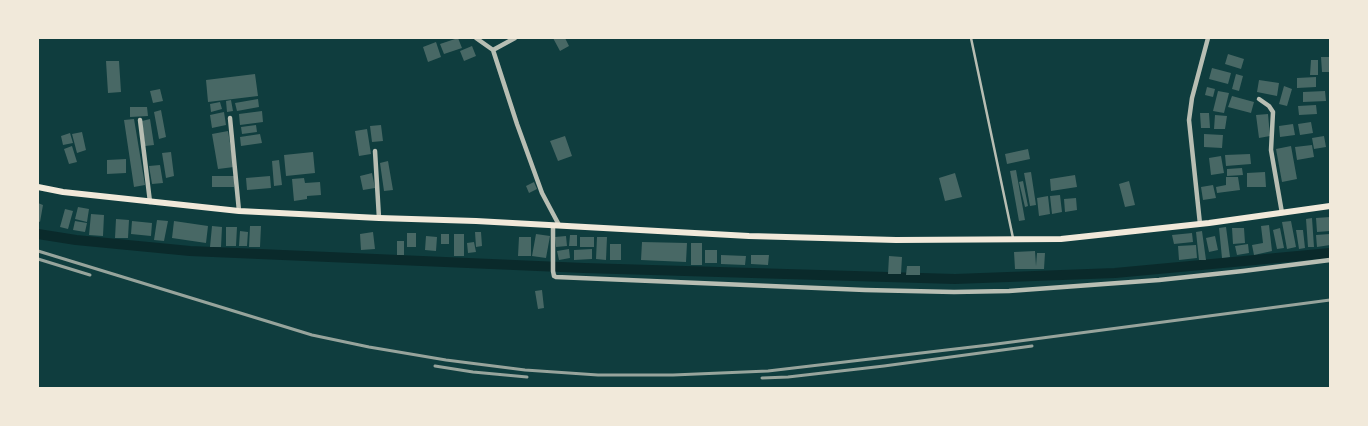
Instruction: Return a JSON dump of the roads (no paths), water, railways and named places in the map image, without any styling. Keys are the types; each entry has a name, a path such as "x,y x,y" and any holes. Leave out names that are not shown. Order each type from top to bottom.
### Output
{"main road":[{"path":"38,187 63,192 239,211 476,221 749,236 876,240 1061,240 1200,224 1330,206"}],"street":[{"path":"476,38 493,50 542,194 556,225 554,276 954,292 1026,290 1159,280 1330,260"},
{"path":"493,50 515,38"},
{"path":"1200,224 1190,120 1192,98 1208,38"},
{"path":"1259,99 1274,112 1271,150 1282,213"},
{"path":"230,118 239,211"},
{"path":"140,120 150,202"},
{"path":"375,151 379,218"}],"lane":[{"path":"971,38 1013,240"}],"waterway":[{"path":"38,234 76,240 190,251 584,268 955,279 1115,273 1330,253"}],"railway":[{"path":"38,251 312,335 446,360 525,370 598,375 673,375 768,371 989,345 1330,300"},
{"path":"38,259 90,275"},
{"path":"762,378 788,377 884,366 1032,346"},
{"path":"435,366 527,377"}]}
